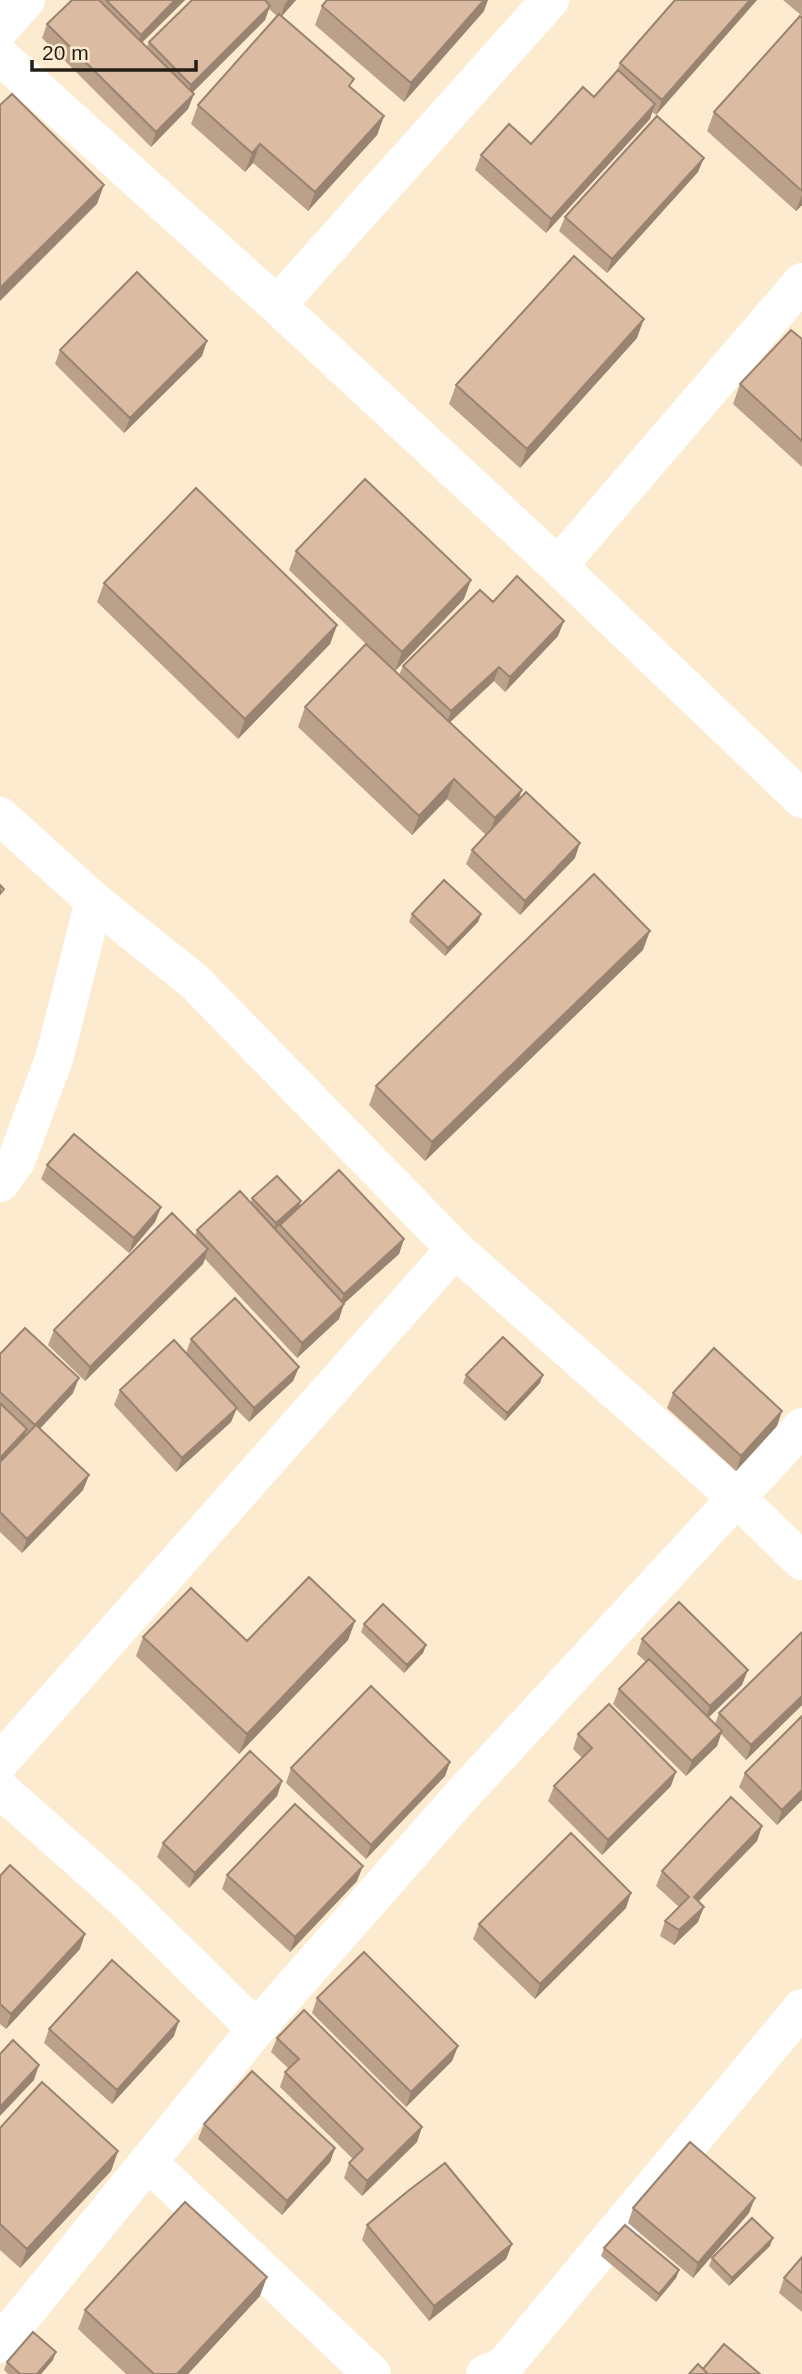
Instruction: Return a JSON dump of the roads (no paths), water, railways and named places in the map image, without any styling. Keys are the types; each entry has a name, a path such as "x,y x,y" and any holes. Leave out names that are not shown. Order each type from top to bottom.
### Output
{"street":[{"path":"0,29 26,0"},
{"path":"277,305 550,0"},
{"path":"0,56 277,305 558,566 802,799"},
{"path":"558,566 802,282"},
{"path":"0,816 94,901 194,981 455,1249 738,1499 802,1561"},
{"path":"0,1183 16,1161 54,1059 94,901"},
{"path":"0,1762 455,1249"},
{"path":"0,2344 256,2029 461,1796 802,1427"},
{"path":"0,1789 123,1898 256,2029"},
{"path":"485,2374 504,2365 802,2008"},
{"path":"148,2162 372,2374"}]}
